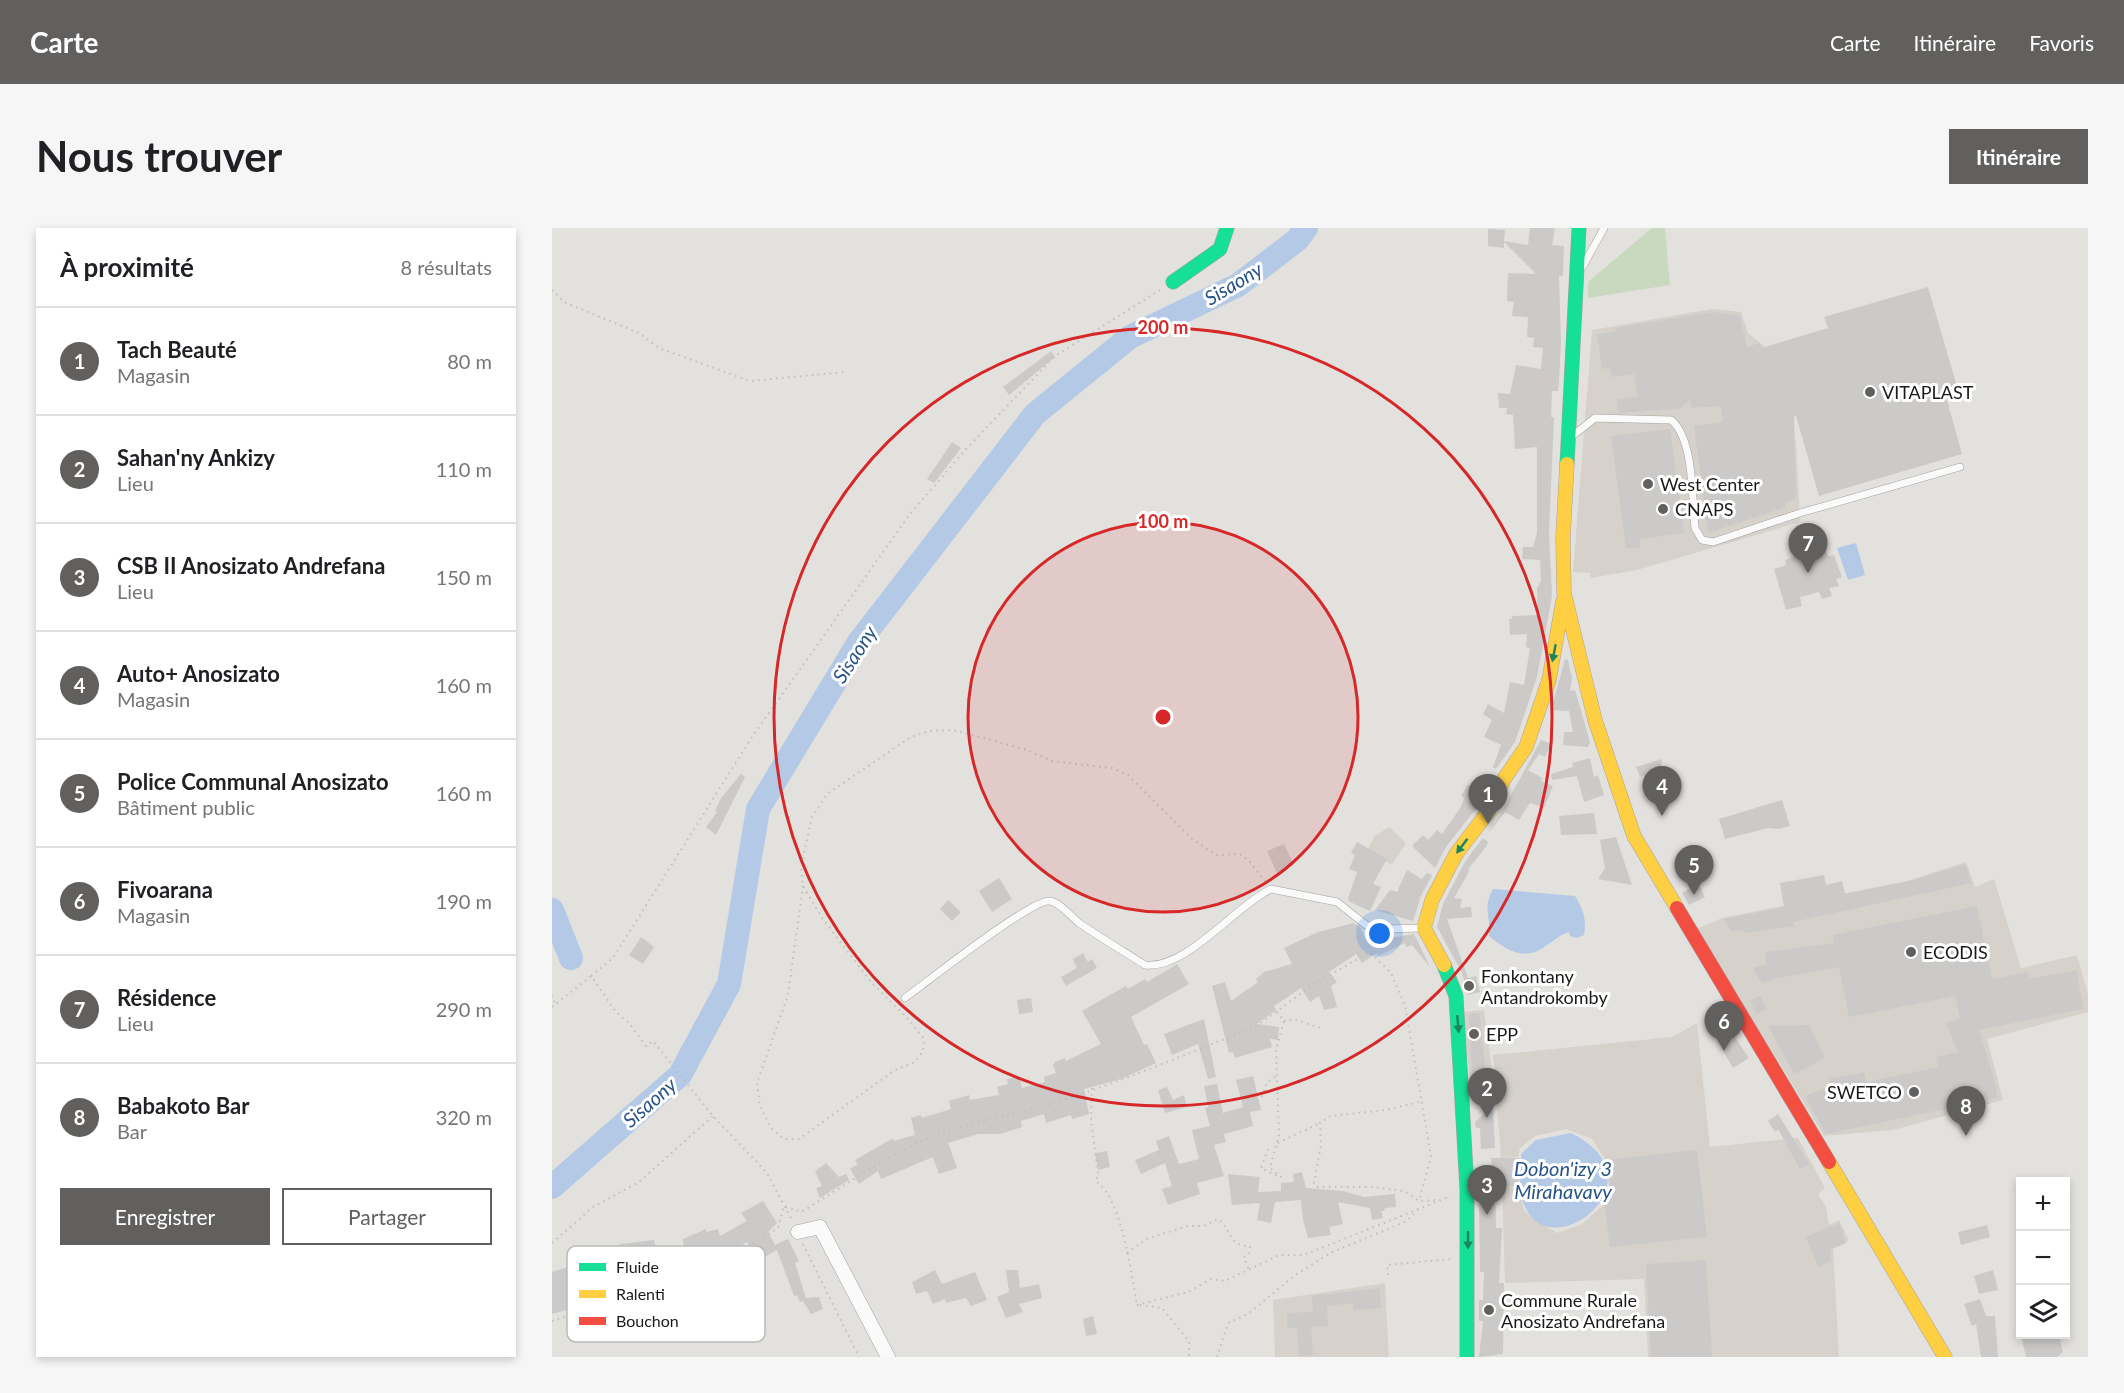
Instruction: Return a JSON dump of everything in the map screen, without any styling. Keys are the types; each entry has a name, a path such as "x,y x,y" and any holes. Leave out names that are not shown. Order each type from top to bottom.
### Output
{"main road":[{"path":"1173,282 1220,249 1227,228"},
{"path":"1467,1357 1467,1189 1456,996 1451,978 1424,928 1432,900 1456,854 1488,812 1504,779 1526,747 1549,680 1564,596 1563,537 1579,228"},
{"path":"1564,596 1595,720 1634,836 1944,1357"}],"street":[{"path":"798,1232 820,1227 888,1357"}],"lane":[{"path":"1575,281 1604,228"},
{"path":"1569,439 1595,418 1671,420 1679,427 1686,442 1695,528 1702,540 1713,542 1800,513 1960,466"},
{"path":"905,998 1002,927 1034,905 1047,900 1056,903 1077,921 1145,965 1157,967 1180,956 1271,889 1336,902 1366,926 1383,929 1424,928"}],"path":[{"path":"552,1007 614,958 752,737 910,514 967,448 1055,356 1173,282"},
{"path":"552,290 564,302 639,333 659,348 750,381 845,372"},
{"path":"803,886 822,918 871,982 924,1039 923,1051 915,1062 895,1070 799,1139 784,1139 771,1128 760,1106 757,1083 788,995 803,886 801,867 812,817 827,794 911,737 929,731 953,730 1024,750 1052,761 1112,768 1128,775 1192,839 1216,855 1240,854 1248,860 1271,889"},
{"path":"784,1206 801,1212 840,1190 880,1162 921,1141 1051,1103 1235,1035 1258,1025 1314,984 1370,952 1391,973 1405,1006 1419,1102 1431,1156 1419,1201"},
{"path":"591,976 616,1012 629,1023 646,1046 653,1041 713,1116 767,1173 860,1357"},
{"path":"552,995 556,1006"},
{"path":"1277,1012 1284,1021"},
{"path":"1284,1021 1293,1018 1321,1028"},
{"path":"1268,1149 1261,1168 1284,1179 1270,1168 1278,1143 1276,1050 1284,1021"},
{"path":"1262,1097 1267,1082 1278,1075"},
{"path":"1092,1088 1091,1120 1098,1172 1096,1182 1105,1186 1112,1200 1127,1253 1137,1305"},
{"path":"1278,1143 1330,1116 1386,1110 1419,1102"},
{"path":"552,1243 593,1207 639,1182 713,1116"},
{"path":"1320,1123 1322,1145 1314,1183 1317,1187 1404,1191 1419,1201 1444,1199"},
{"path":"1137,1305 1188,1292 1210,1279 1225,1281 1279,1255 1304,1255 1467,1189"},
{"path":"749,1246 778,1228 784,1206"},
{"path":"1217,1357 1228,1323 1248,1314 1294,1276 1330,1253 1407,1221 1419,1208"},
{"path":"1127,1253 1146,1239 1188,1226 1204,1226 1218,1219 1224,1223 1230,1238 1238,1245 1250,1246 1249,1254 1244,1257 1249,1270"},
{"path":"1388,1275 1387,1265 1452,1259"},
{"path":"1137,1305 1162,1308 1189,1341 1189,1357"},
{"path":"552,1321 567,1317"}],"shaded area":[{"path":"1712,309 1741,312 1748,333 1764,346 1788,410 1796,443 1800,522 1637,570 1591,578 1590,573 1573,572 1592,330"},
{"path":"1389,827 1406,843 1392,865 1366,853 1375,836"},
{"path":"1966,862 1975,887 1994,879 2021,968 2077,955 2088,994 2088,1012 1987,1039 2003,1100 1893,1130 1824,1136 1697,929 1722,918 1907,881"},
{"path":"1484,1010 1496,1100 1472,1101 1463,1012"},
{"path":"1697,1023 1710,1147 1798,1138 1825,1188 1818,1194 1826,1207 1829,1225 1839,1220 1849,1240 1833,1247 1839,1357 1648,1357 1644,1279 1505,1283 1502,1183 1518,1183 1524,1210 1557,1233 1582,1224 1602,1206 1609,1186 1605,1159 1592,1139 1566,1129 1535,1136 1520,1148 1518,1157 1501,1158 1493,1055 1672,1037"},
{"path":"1385,1283 1389,1357 1275,1357 1273,1300"}],"green space":[{"path":"1652,228 1665,228 1670,285 1588,298 1588,282"}],"water":[{"path":"1856,543 1865,575 1848,580 1837,548"},
{"path":"1493,889 1575,896 1584,914 1584,935 1577,938 1570,936 1569,932 1537,951 1529,953 1522,954 1508,949 1489,936 1487,907"},
{"name":"Dobon'izy 3 Mirahavavy","path":"1571,1133 1599,1154 1608,1176 1603,1198 1588,1215 1568,1226 1547,1227 1530,1215 1520,1187 1521,1154 1536,1140"}],"building":[{"path":"1530,228 1555,228 1552,245 1564,246 1563,276 1559,276 1561,343 1559,382 1558,391 1552,391 1551,417 1554,417 1549,533 1552,596 1537,677 1515,742 1496,769 1493,767 1501,745 1484,737 1492,720 1483,714 1488,704 1504,713 1510,682 1524,685 1530,648 1526,647 1527,634 1510,635 1509,619 1512,619 1512,616 1538,615 1537,588 1541,581 1540,560 1522,559 1523,547 1533,547 1537,533 1537,447 1515,449 1513,415 1506,414 1507,408 1499,408 1498,393 1510,394 1516,365 1541,369 1543,348 1533,347 1534,338 1527,337 1528,317 1512,316 1514,302 1507,301 1508,273 1536,274 1504,242 1504,248 1488,246 1488,229 1505,230 1504,241 1528,245"},
{"path":"1928,287 1958,390 1945,393 1962,454 1819,496 1796,416 1794,416 1796,499 1785,502 1786,507 1708,533 1694,426 1723,422 1721,406 1691,408 1690,400 1679,409 1618,413 1617,399 1637,397 1634,374 1612,377 1610,368 1602,369 1597,334 1616,331 1615,328 1713,312 1740,316 1747,347 1760,343 1761,348 1828,328 1824,317"},
{"path":"1051,351 1055,357 1009,395 1003,387"},
{"name":"West Center","path":"1670,429 1684,533 1640,539 1640,548 1626,548 1611,436"},
{"path":"952,442 961,448 934,483 927,479"},
{"path":"1809,551 1814,555 1825,551 1829,556 1834,555 1842,577 1836,579 1839,586 1829,588 1832,596 1822,599 1819,592 1800,597 1802,606 1786,610 1774,569 1786,565 1785,560"},
{"path":"1565,659 1568,660 1572,678 1570,691 1575,690 1590,742 1588,747 1563,745 1564,732 1573,732 1569,711 1551,710"},
{"path":"1541,740 1551,744 1545,757 1539,754 1528,770 1542,778 1541,781 1553,786 1544,808 1530,803 1519,820 1505,812 1484,838 1499,817"},
{"path":"1590,758 1594,777 1598,775 1604,795 1584,802 1577,776 1552,780 1551,774 1573,767 1572,763"},
{"path":"1662,759 1661,769 1640,777 1636,767"},
{"path":"741,774 745,777 716,835 706,827 717,812 715,811 721,798"},
{"path":"1489,782 1478,806 1446,847 1435,868 1412,846 1423,835 1428,840 1437,830 1442,834 1461,807 1464,798 1461,796 1468,785 1482,793"},
{"path":"1782,800 1790,826 1779,829 1768,828 1725,839 1719,819"},
{"path":"1594,813 1597,834 1561,835 1559,816"},
{"path":"1616,837 1632,885 1598,879 1605,868 1600,840"},
{"path":"1483,838 1488,842 1486,847 1468,869 1470,870 1454,898 1462,899 1460,908 1471,907 1472,917 1447,919 1468,978 1476,976 1480,992 1468,995 1462,973 1437,927 1443,904 1466,860"},
{"path":"1357,842 1387,859 1373,884 1381,887 1370,911 1348,899 1357,872 1349,869 1355,855 1351,853"},
{"path":"1284,844 1294,865 1277,873 1267,851"},
{"path":"1965,864 1971,883 1793,922 1794,926 1744,933 1742,930 1731,931 1724,919 1784,907 1780,883 1824,875 1826,885 1842,881 1845,894 1910,881"},
{"path":"1407,870 1422,879 1427,873 1432,875 1421,896 1413,921 1375,910 1390,890 1397,892"},
{"path":"999,878 1012,899 992,912 979,891"},
{"path":"1699,884 1705,897 1689,905 1682,893"},
{"path":"948,900 961,912 952,921 940,909"},
{"path":"1977,906 1992,979 2028,972 2029,979 2076,970 2084,1009 1979,1030 1996,1086 1997,1098 1826,1134 1805,1096 1830,1086 1829,1079 1864,1072 1866,1082 1939,1067 1936,1057 1958,1052 1946,1023 1960,1018 1955,996 1849,1017 1839,967 1773,979 1762,984 1753,968 1767,964 1765,952 1834,943 1833,935"},
{"path":"1354,923 1360,927 1366,940 1385,935 1386,939 1414,934 1430,967 1412,945 1406,947 1405,943 1378,956 1377,953 1362,963 1356,954 1329,972 1337,982 1331,986 1337,1007 1324,1010 1319,996 1310,1002 1301,988 1274,1006 1276,1010 1257,1024 1279,1027 1278,1040 1270,1039 1272,1047 1235,1058 1233,1052 1229,1053 1212,986 1225,982 1231,1001 1258,982 1256,979 1264,972 1292,964 1284,948 1318,932"},
{"path":"641,937 654,947 643,964 629,955"},
{"path":"1083,953 1088,962 1092,959 1097,968 1066,986 1061,977 1077,968 1073,959"},
{"path":"1177,964 1189,984 1131,1017 1144,1045 1147,1044 1156,1063 1121,1079 1084,1089 1089,1114 1072,1119 1071,1115 1046,1123 1044,1114 1021,1121 1022,1127 1000,1134 978,1134 948,1143 957,1168 939,1174 933,1157 881,1179 878,1171 859,1184 850,1169 858,1164 855,1160 893,1138 894,1141 915,1135 911,1118 921,1115 922,1118 951,1109 949,1101 969,1095 970,1100 999,1095 997,1087 1008,1084 1007,1079 1019,1076 1022,1088 1045,1082 1044,1077 1056,1073 1053,1065 1055,1062 1065,1058 1066,1061 1101,1044 1082,1011 1126,986 1128,989 1145,979 1147,982"},
{"path":"1760,995 1767,1009 1757,1014 1750,1001"},
{"path":"1031,998 1033,1012 1019,1014 1017,1000"},
{"name":"EPP","path":"1479,1013 1486,1073 1472,1074 1469,1014"},
{"path":"1204,1019 1216,1077 1208,1079 1198,1044 1172,1055 1164,1034"},
{"path":"1809,1025 1825,1058 1794,1074 1768,1026"},
{"path":"1730,1030 1749,1058 1733,1068 1716,1033"},
{"path":"1253,1076 1261,1110 1250,1112 1253,1126 1224,1134 1226,1142 1214,1145 1224,1176 1197,1183 1200,1194 1168,1205 1162,1189 1172,1186 1165,1163 1141,1174 1135,1160 1159,1150 1156,1141 1169,1136 1179,1164 1199,1159 1192,1130 1210,1126 1205,1108 1208,1107 1204,1086 1217,1084 1223,1113 1243,1107 1236,1080"},
{"path":"1167,1087 1173,1100 1184,1095 1187,1107 1165,1113 1158,1090"},
{"path":"1493,1106 1495,1148 1481,1149 1480,1128 1476,1128 1475,1122"},
{"path":"1778,1114 1809,1164 1800,1169 1778,1129 1775,1132 1768,1121"},
{"path":"1697,1150 1707,1237 1610,1247 1604,1202 1611,1191 1607,1160"},
{"path":"1107,1151 1110,1167 1098,1170 1095,1153"},
{"path":"1491,1158 1519,1158 1519,1182 1515,1183 1515,1186 1495,1186 1496,1228 1502,1228 1499,1283 1504,1283 1503,1354 1479,1357 1483,1321 1479,1321 1479,1300 1483,1300 1484,1272 1480,1272 1479,1202 1484,1202 1485,1176 1493,1176"},
{"path":"826,1163 839,1177 846,1174 849,1180 820,1198 816,1188 822,1186 815,1171"},
{"path":"1302,1172 1306,1188 1343,1191 1364,1197 1395,1194 1396,1207 1385,1208 1381,1211 1383,1218 1372,1220 1370,1208 1338,1202 1343,1224 1329,1227 1331,1235 1308,1238 1301,1200 1275,1202 1271,1223 1257,1220 1260,1203 1232,1205 1228,1174 1260,1177 1258,1192 1281,1191 1281,1183 1294,1182 1293,1174"},
{"path":"763,1201 777,1223 768,1232 775,1245 788,1239 799,1261 795,1263 806,1298 819,1297 823,1309 811,1314 803,1301 800,1302 797,1295 794,1296 777,1250 765,1257 765,1246 749,1246 747,1242 741,1246 684,1246 683,1239 706,1229 706,1232 718,1229 720,1236 747,1221 741,1213"},
{"path":"1839,1223 1846,1243 1830,1250 1831,1261 1818,1267 1806,1237"},
{"path":"1987,1225 1990,1237 1961,1245 1958,1232"},
{"path":"654,1240 655,1246 620,1246 620,1244"},
{"path":"1706,1260 1712,1357 1651,1357 1646,1264"},
{"path":"567,1267 567,1310 552,1314 552,1272"},
{"path":"935,1270 942,1284 975,1272 987,1300 971,1306 966,1298 946,1303 945,1299 933,1304 927,1291 916,1294 912,1282"},
{"path":"1006,1270 1018,1270 1020,1288 1039,1284 1042,1298 1019,1304 1023,1312 1006,1318 997,1297 1009,1292"},
{"path":"1993,1270 1998,1290 1979,1294 1974,1276"},
{"path":"1380,1288 1381,1308 1354,1310 1353,1303 1327,1306 1328,1326 1311,1327 1313,1355 1299,1356 1297,1328 1287,1328 1287,1313 1313,1312 1312,1296"},
{"path":"1980,1299 1986,1316 1995,1316 1998,1357 1981,1357 1976,1324 1972,1326 1964,1304"},
{"path":"1093,1316 1097,1334 1086,1336 1083,1319"},
{"path":"2022,1339 2060,1339 2063,1352 2057,1357 2026,1357"}],"waterway":[{"name":"Sisaony","path":"552,1187 680,1075 729,984 758,809 859,642 1035,414 1130,337 1238,285 1297,240 1306,228"},
{"path":"552,910 571,958"}],"traffic: fast":[{"path":"1173,282 1220,249 1227,228"},
{"path":"1567,464 1579,228"},
{"path":"1444,965 1456,996 1467,1189 1467,1357"}],"traffic: slow":[{"path":"1567,464 1563,537 1564,593 1595,720 1634,836 1677,908"},
{"path":"1444,965 1424,928 1432,900 1456,854 1488,812 1504,779 1526,747 1549,680 1563,601"},
{"path":"1829,1162 1945,1357"}],"traffic: jam":[{"path":"1677,908 1829,1162"}],"place":[{"name":"VITAPLAST","path":"1870,392"},
{"name":"West Center","path":"1648,484"},
{"name":"CNAPS","path":"1663,509"},
{"name":"Résidence","path":"1808,573"},
{"name":"Auto+ Anosizato","path":"1662,816"},
{"name":"Tach Beauté","path":"1488,824"},
{"name":"Police Communal Anosizato","path":"1694,895"},
{"name":"ECODIS","path":"1911,952"},
{"name":"Fonkontany Antandrokomby","path":"1469,986"},
{"name":"EPP","path":"1474,1034"},
{"name":"Fivoarana","path":"1724,1051"},
{"name":"SWETCO","path":"1914,1092"},
{"name":"Sahan'ny Ankizy","path":"1487,1118"},
{"name":"Babakoto Bar","path":"1966,1136"},
{"name":"CSB II Anosizato Andrefana","path":"1487,1215"},
{"name":"Commune Rurale Anosizato Andrefana","path":"1489,1310"}]}
